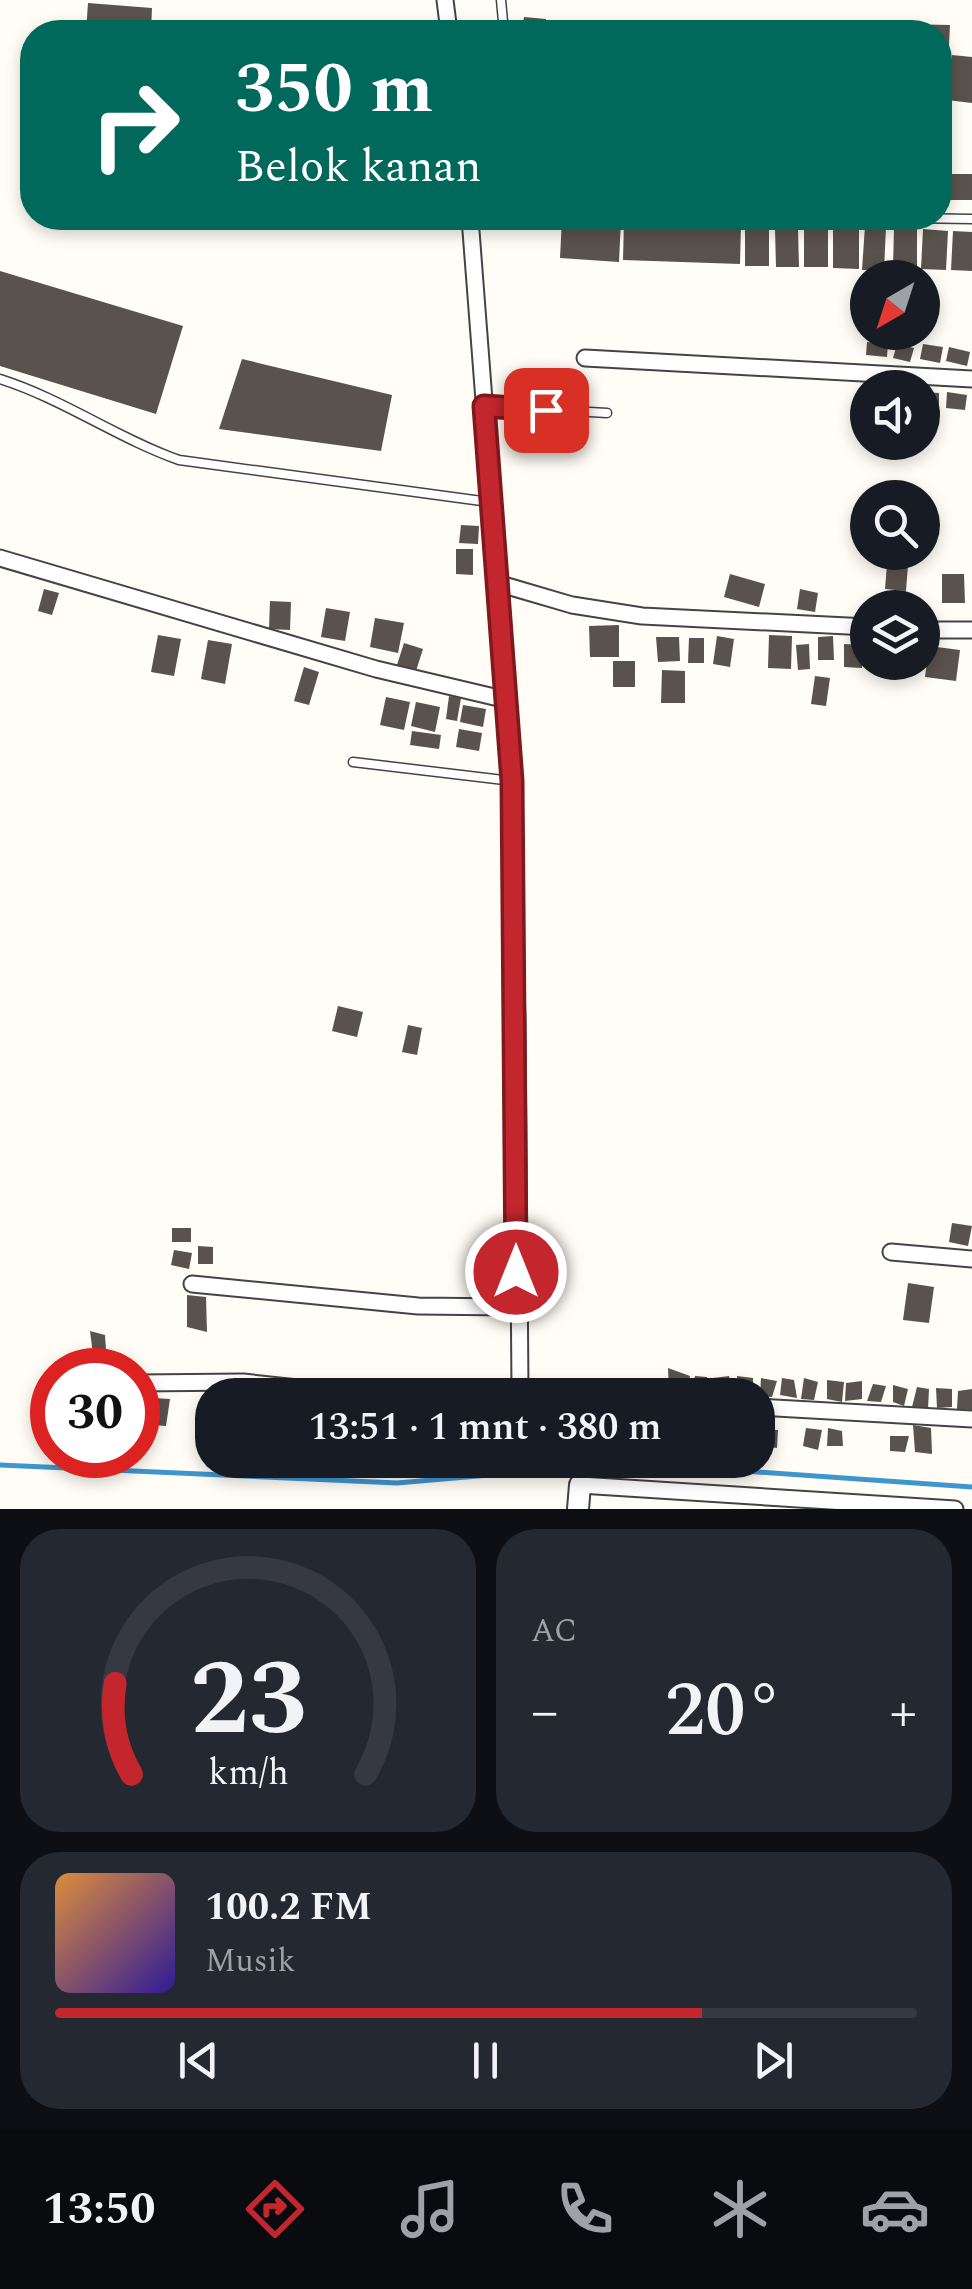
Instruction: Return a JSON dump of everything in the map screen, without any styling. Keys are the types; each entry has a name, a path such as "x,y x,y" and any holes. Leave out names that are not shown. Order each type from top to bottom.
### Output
{"street":[{"path":"471,230 512,781 520,1378"},
{"path":"584,358 972,379"},
{"path":"0,558 406,677 507,700"},
{"path":"497,584 572,605 642,616 850,626"},
{"path":"940,630 972,630"},
{"path":"891,1252 972,1259"},
{"path":"192,1284 403,1305 516,1307"},
{"path":"160,1382 195,1382"},
{"path":"775,1408 972,1419"},
{"path":"578,1509 585,1478 955,1509"}],"lane":[{"path":"0,379 69,406 142,447 178,460 489,502"},
{"path":"484,406 608,413"},
{"path":"353,762 512,781"}],"building":[{"path":"88,3 152,8 152,20 87,20"},
{"path":"952,55 972,57 972,103 952,101"},
{"path":"952,174 972,174 972,200 952,200"},
{"path":"561,230 621,230 619,262 560,258"},
{"path":"624,230 741,230 740,264 623,260"},
{"path":"745,230 769,230 769,266 745,266"},
{"path":"775,230 798,230 799,267 776,267"},
{"path":"804,230 828,230 828,267 804,267"},
{"path":"833,230 859,230 859,260 850,260 850,269 833,268"},
{"path":"865,230 886,230 884,260 863,260"},
{"path":"894,230 917,230 917,260 893,260"},
{"path":"923,230 948,231 946,270 940,270 940,260 921,260"},
{"path":"953,231 972,232 972,271 951,270"},
{"path":"0,271 183,326 156,414 0,366"},
{"path":"943,347 940,363 920,359 922,350"},
{"path":"949,347 970,352 967,366 946,361"},
{"path":"866,350 888,350 887,357 866,355"},
{"path":"895,350 913,350 910,362 893,358"},
{"path":"242,359 392,395 381,451 219,429"},
{"path":"947,392 967,395 965,410 946,408"},
{"path":"461,525 479,526 478,544 459,543"},
{"path":"456,549 473,549 473,575 456,574"},
{"path":"887,570 908,570 906,590 885,589"},
{"path":"730,574 765,584 759,607 724,597"},
{"path":"942,574 964,574 965,603 942,603"},
{"path":"44,589 59,593 52,615 38,611"},
{"path":"800,589 818,593 815,612 797,609"},
{"path":"270,601 291,602 290,630 269,629"},
{"path":"326,608 350,612 345,641 321,637"},
{"path":"375,618 404,623 398,653 370,647"},
{"path":"619,625 619,657 590,657 589,626"},
{"path":"158,635 181,639 174,676 151,672"},
{"path":"769,635 792,636 791,669 768,668"},
{"path":"717,636 734,639 730,667 713,664"},
{"path":"833,636 834,660 818,660 818,637"},
{"path":"656,637 679,637 680,661 658,662"},
{"path":"689,638 704,638 704,663 688,663"},
{"path":"208,640 232,644 225,684 201,679"},
{"path":"404,643 423,649 416,671 397,665"},
{"path":"809,644 810,669 798,670 796,645"},
{"path":"844,644 850,644 850,667 844,667"},
{"path":"940,647 960,650 956,681 940,679"},
{"path":"613,661 635,661 635,687 613,687"},
{"path":"304,667 319,672 309,705 294,701"},
{"path":"662,670 685,671 685,703 661,703"},
{"path":"815,676 830,678 826,706 811,704"},
{"path":"449,696 461,698 457,721 446,719"},
{"path":"386,697 410,702 404,730 380,725"},
{"path":"416,702 440,707 435,732 411,726"},
{"path":"463,705 486,709 483,727 460,722"},
{"path":"459,729 482,733 479,751 456,747"},
{"path":"412,731 441,735 439,749 410,745"},
{"path":"338,1006 363,1012 357,1037 332,1031"},
{"path":"408,1025 422,1028 417,1055 402,1052"},
{"path":"952,1223 972,1226 968,1246 949,1242"},
{"path":"172,1228 191,1228 191,1242 172,1242"},
{"path":"198,1246 213,1247 213,1264 198,1264"},
{"path":"174,1250 192,1253 189,1269 171,1265"},
{"path":"908,1283 934,1287 929,1323 903,1320"},
{"path":"187,1295 206,1297 207,1332 187,1327"},
{"path":"90,1331 105,1335 106,1348 92,1348"},
{"path":"668,1368 690,1376 690,1378 668,1378"},
{"path":"782,1378 794,1380 797,1398 780,1395"},
{"path":"804,1378 818,1382 814,1400 801,1399"},
{"path":"827,1380 844,1382 842,1402 827,1399"},
{"path":"862,1381 862,1399 845,1401 846,1383"},
{"path":"873,1384 886,1386 881,1402 867,1401"},
{"path":"893,1385 908,1389 904,1406 893,1402"},
{"path":"917,1387 929,1389 928,1409 912,1407"},
{"path":"936,1388 952,1389 952,1407 937,1408"},
{"path":"972,1389 972,1410 957,1409 958,1391"},
{"path":"160,1398 170,1399 166,1426 160,1426"},
{"path":"913,1425 931,1428 932,1454 915,1452"},
{"path":"806,1428 822,1430 818,1450 803,1446"},
{"path":"828,1428 842,1431 843,1446 827,1446"},
{"path":"890,1436 909,1436 905,1452 890,1451"}],"waterway":[{"path":"0,1465 397,1483 629,1463 972,1487"}],"route":[{"path":"516,1272 517,1020 512,781 484,406 546,410"}]}
